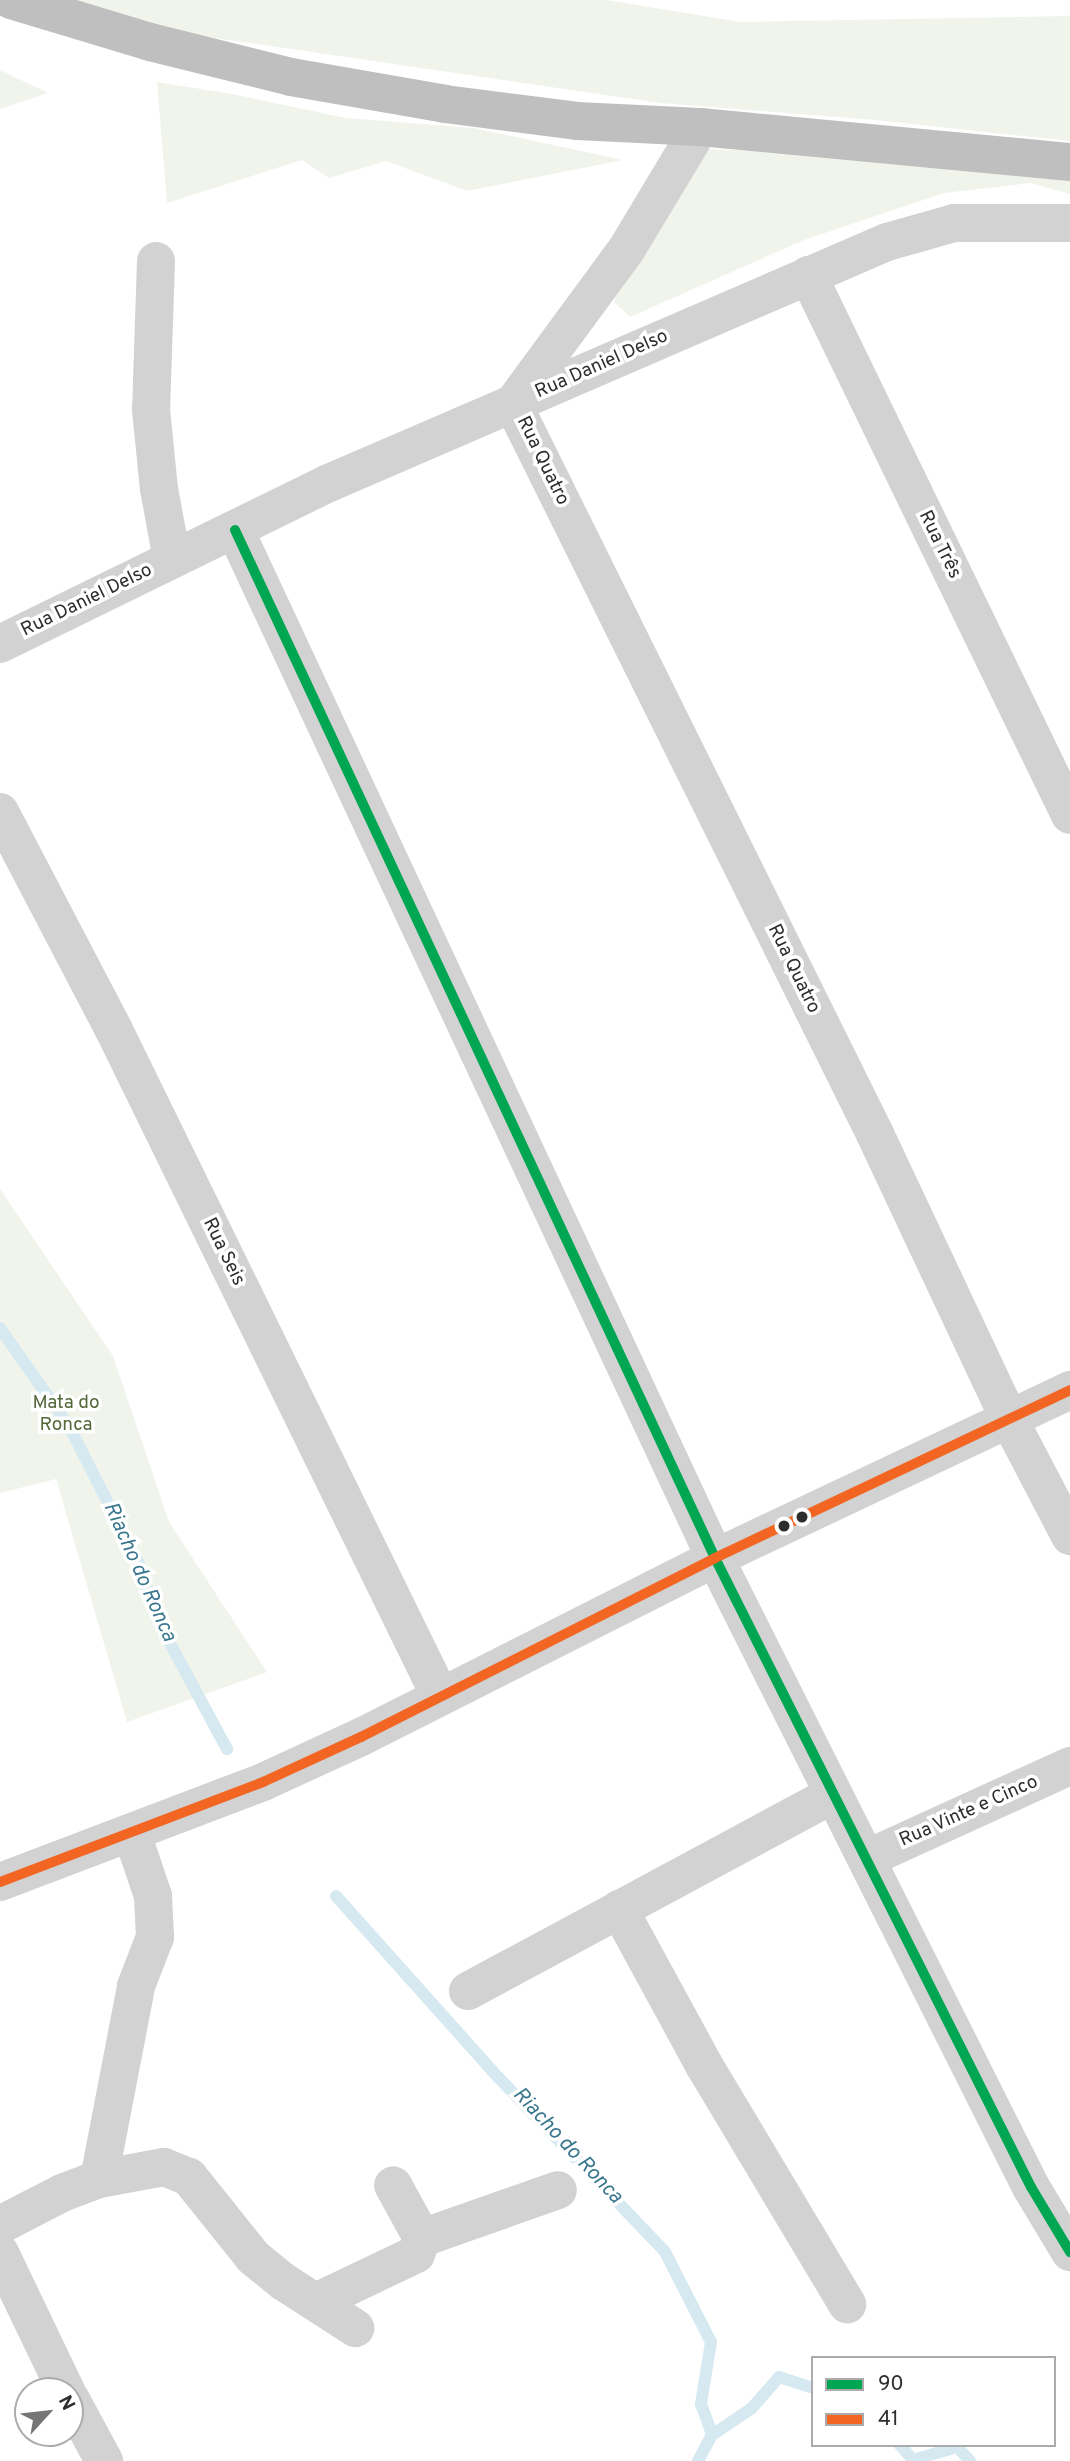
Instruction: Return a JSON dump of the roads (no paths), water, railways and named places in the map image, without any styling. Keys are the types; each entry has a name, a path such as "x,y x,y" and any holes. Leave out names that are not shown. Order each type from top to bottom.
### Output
{"highway":[{"path":"10,0 150,42 291,77 445,104 578,121 700,127 1070,162"}],"street":[{"path":"513,404 626,250 700,127"},
{"name":"Rua Daniel Delso","path":"0,644 329,483 887,242 954,223 1070,223"},
{"path":"156,261 151,346 151,409 159,489 172,559"},
{"name":"Rua Três","path":"808,275 1070,815"},
{"name":"Rua Quatro","path":"513,404 875,1134 1010,1421 1070,1536"},
{"path":"235,530 715,1558 1031,2187 1068,2249"},
{"name":"Rua Seis","path":"0,812 126,1054 440,1696"},
{"path":"0,1882 132,1835 262,1782 715,1558 1010,1421 1070,1390"},
{"name":"Rua Vinte e Cinco","path":"868,1858 1070,1766"},
{"path":"468,1991 832,1795"},
{"path":"100,2179 136,1986 155,1937 153,1896 132,1835"},
{"path":"619,1909 704,2065 847,2304"},
{"path":"0,2225 62,2193 100,2179 164,2167 189,2176 253,2257 284,2282 355,2328"},
{"path":"316,2302 407,2261 416,2254 422,2238 393,2185"},
{"path":"422,2238 558,2190"},
{"path":"0,2253 59,2377"},
{"path":"84,2425 104,2461"}],"waterway":[{"name":"Riacho do Ronca","path":"0,1328 69,1426 139,1564 157,1619 227,1749"},
{"name":"Riacho do Ronca","path":"336,1896 498,2077 665,2252 711,2342 701,2404 712,2435"},
{"path":"698,2461 712,2435 752,2408 779,2377 811,2387"},
{"path":"902,2447 913,2460 957,2447"},
{"path":"957,2447 970,2461"}],"park label":[{"name":"Mata do Ronca","path":"66,1415"}]}
